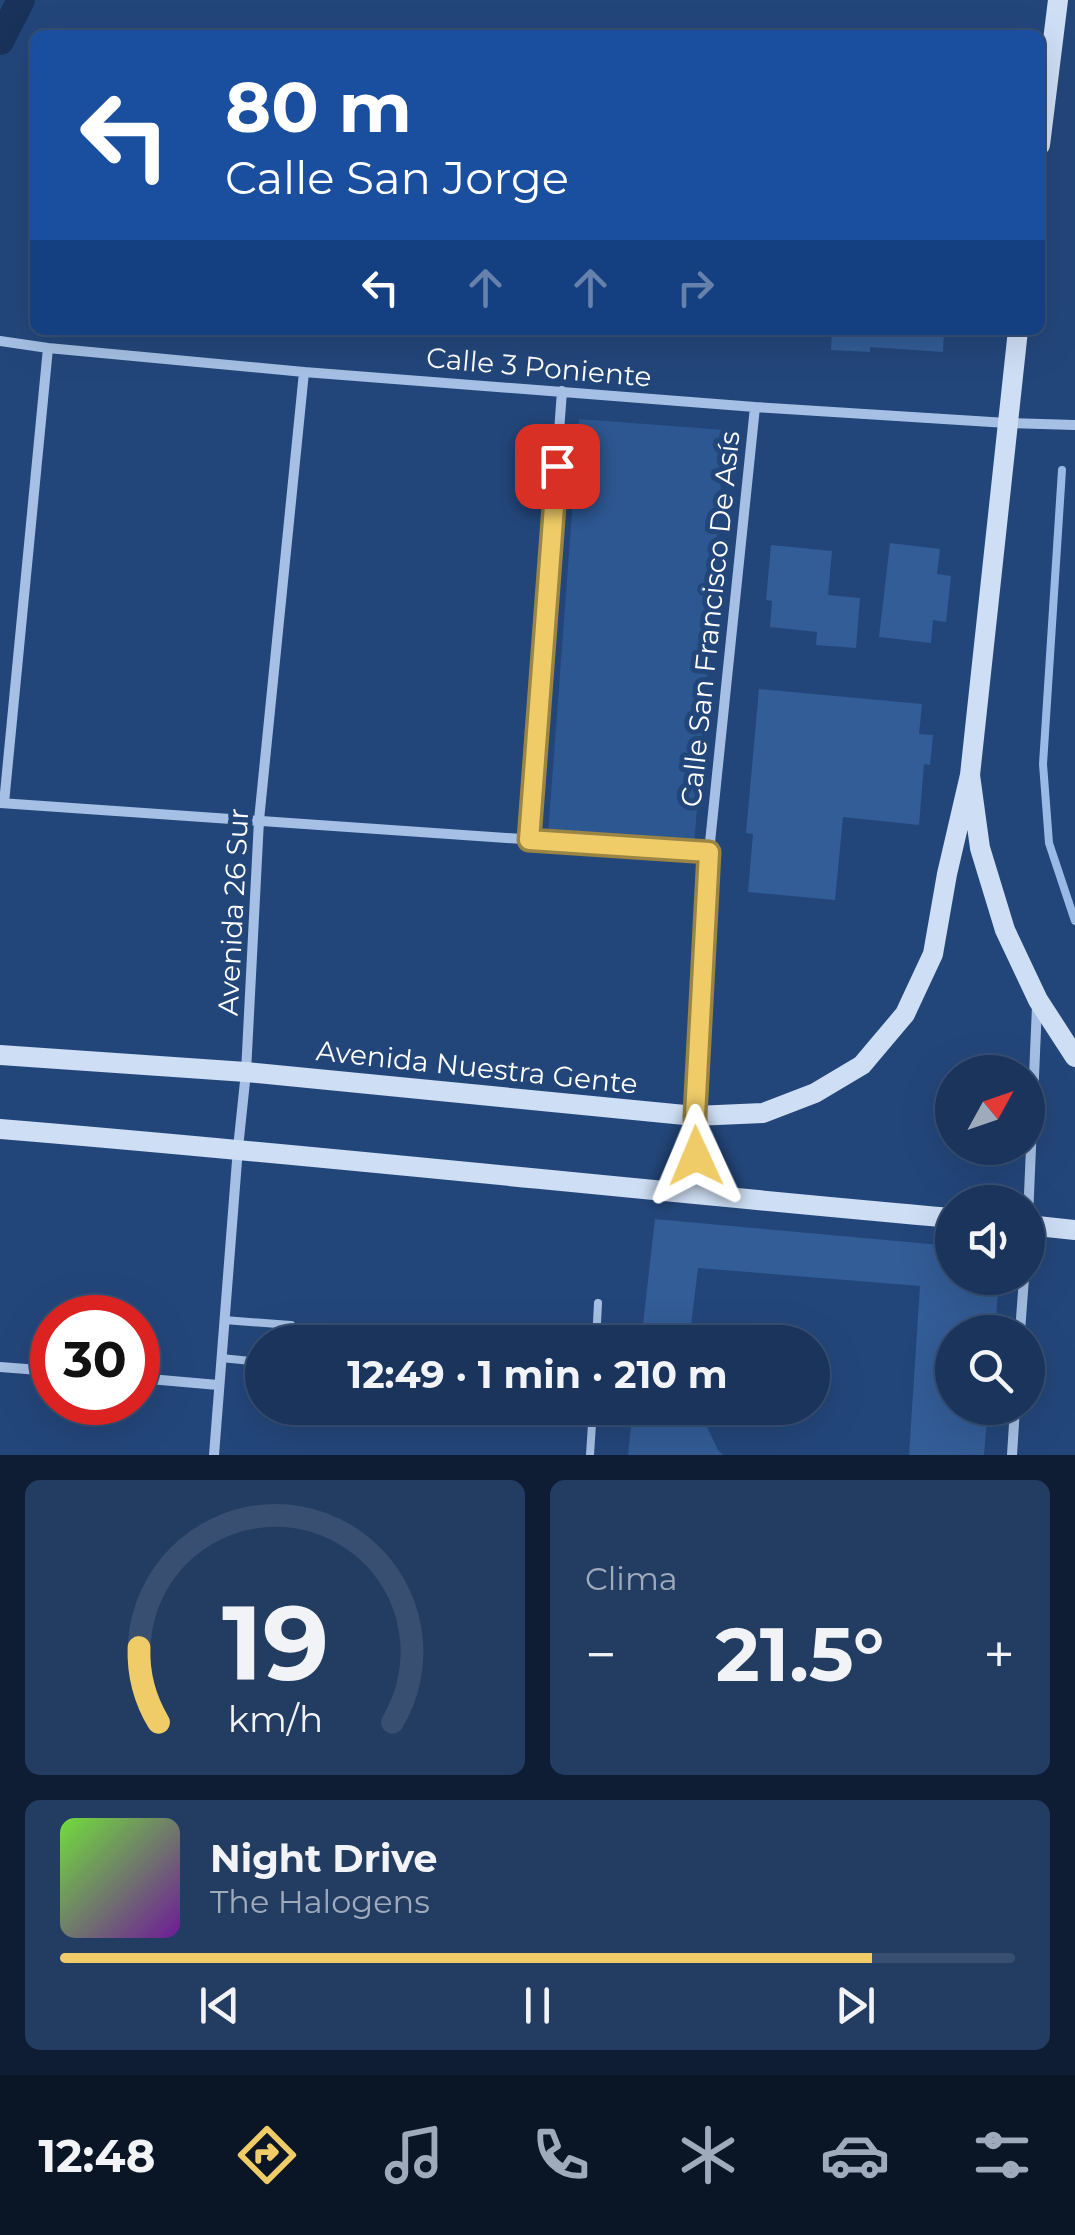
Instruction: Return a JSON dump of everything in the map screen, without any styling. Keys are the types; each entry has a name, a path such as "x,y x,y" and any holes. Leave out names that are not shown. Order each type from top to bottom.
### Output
{"main road":[{"path":"1045,105 1058,0"},
{"path":"1017,335 970,774 980,848 1006,930 1038,1000 1075,1057"},
{"name":"Avenida Nuestra Gente","path":"0,1055 246,1072 695,1116 763,1113 815,1094 862,1065 904,1014 932,954 970,774"},
{"path":"0,1129 238,1148 935,1217"},
{"path":"1045,1224 1075,1230"}],"street":[{"name":"Calle 3 Poniente","path":"0,341 304,372 755,407 1075,425"},
{"path":"48,348 2,803 709,852"},
{"name":"Avenida 26 Sur","path":"214,1455 246,1072 259,820 304,372"},
{"path":"529,840 562,391"},
{"name":"Calle San Francisco De Asís","path":"698,1196 695,1116 709,852 755,407"},
{"path":"1030,1185 1038,1000"},
{"path":"0,1366 30,1369"},
{"path":"160,1380 218,1386"},
{"path":"1012,1455 1014,1425"}],"lane":[{"path":"597,1325 598,1303"},
{"path":"224,1320 291,1325"},
{"path":"221,1358 245,1360"},
{"path":"590,1455 592,1425"}],"shaded area":[{"path":"579,419 725,430 694,847 548,835"}],"building":[{"path":"832,335 944,335 943,352 870,347 870,352 831,350"},
{"path":"890,543 940,549 937,574 951,576 946,622 933,620 931,643 879,637"},
{"path":"771,545 832,551 828,595 860,598 856,648 816,645 817,632 770,627 772,601 766,600"},
{"path":"759,689 922,704 919,734 933,735 930,765 924,764 919,825 843,817 835,900 748,892 753,834 746,833"},
{"path":"655,1219 935,1244 935,1295 998,1295 996,1315 935,1315 935,1425 987,1425 984,1455 909,1455 920,1286 698,1268 691,1325 643,1325"},
{"path":"631,1425 707,1425 723,1455 628,1455"}],"waterway":[{"path":"0,41 21,0"},
{"path":"1062,470 1043,764 1049,843 1075,921"}],"route":[{"path":"557,466 529,840 709,852 696,1156"}]}
